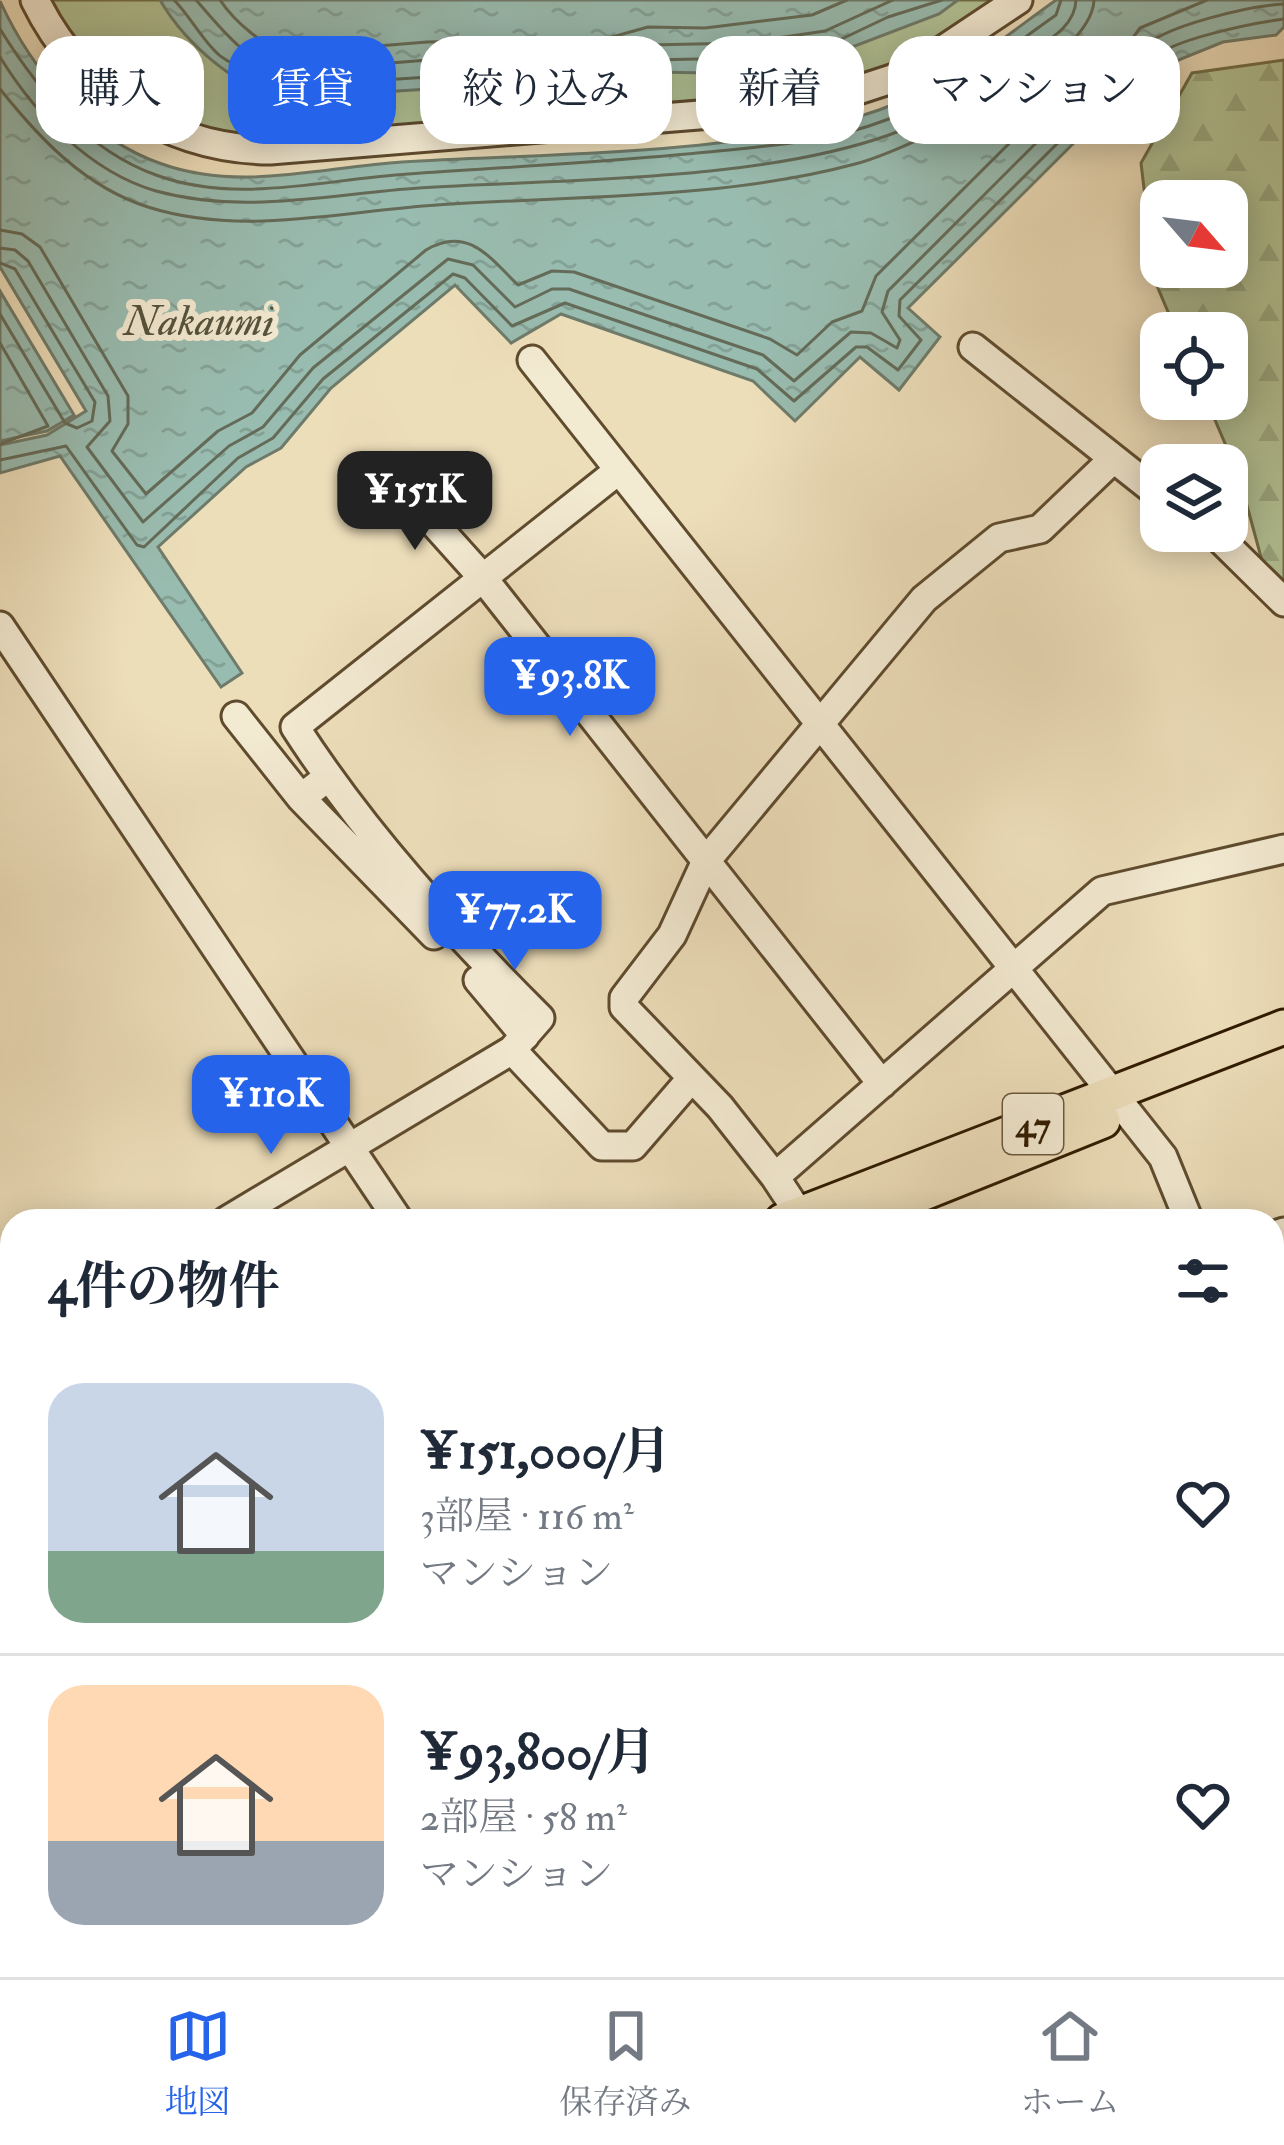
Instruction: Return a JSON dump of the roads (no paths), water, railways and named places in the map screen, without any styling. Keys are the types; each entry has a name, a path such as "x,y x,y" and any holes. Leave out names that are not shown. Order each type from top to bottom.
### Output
{"main road":[{"name":"47","path":"881,1209 1284,1027"},
{"name":"47","path":"822,1209 1284,1050"}],"street":[{"path":"35,0 81,68 139,115 201,142 270,150 808,106 907,74 1018,0"},
{"path":"974,347 1140,481"},
{"path":"532,360 823,722 1162,1157 1184,1209"},
{"path":"792,1209 776,1177 720,1107 624,1007 624,998 672,935 706,861 924,599 999,538 1040,529 1111,461"},
{"path":"440,930 295,727 619,470"},
{"path":"396,481 483,578 882,1084"},
{"path":"1233,552 1284,602"},
{"path":"0,626 391,1209"},
{"path":"236,716 301,798 540,1018 518,1043 246,1209"},
{"path":"301,798 328,777"},
{"path":"776,1177 1102,891 1284,849"},
{"path":"518,1043 602,1145 633,1146 690,1080"}],"water":[{"path":"160,0 958,0 939,14 864,43 864,36 696,36 696,73 672,72 672,36 420,36 420,90 396,91 396,36 228,36 228,72 204,53 204,36 187,36"},
{"name":"Nakaumi","path":"1056,0 1284,0 1284,27 1276,35 1223,42 1180,59 1180,36 1006,36"},
{"name":"Nakaumi","path":"0,1 36,63 36,144 120,144 162,164 222,176 707,144 864,144 864,114 888,106 888,144 1073,144 908,308 940,337 899,390 860,357 795,421 753,381 561,314 511,343 455,285 331,388 281,448 246,467 158,547 242,673 221,687 60,456 0,473 0,445 47,435 86,411 0,267"},
{"path":"0,291 74,415 47,431 0,441"}]}
